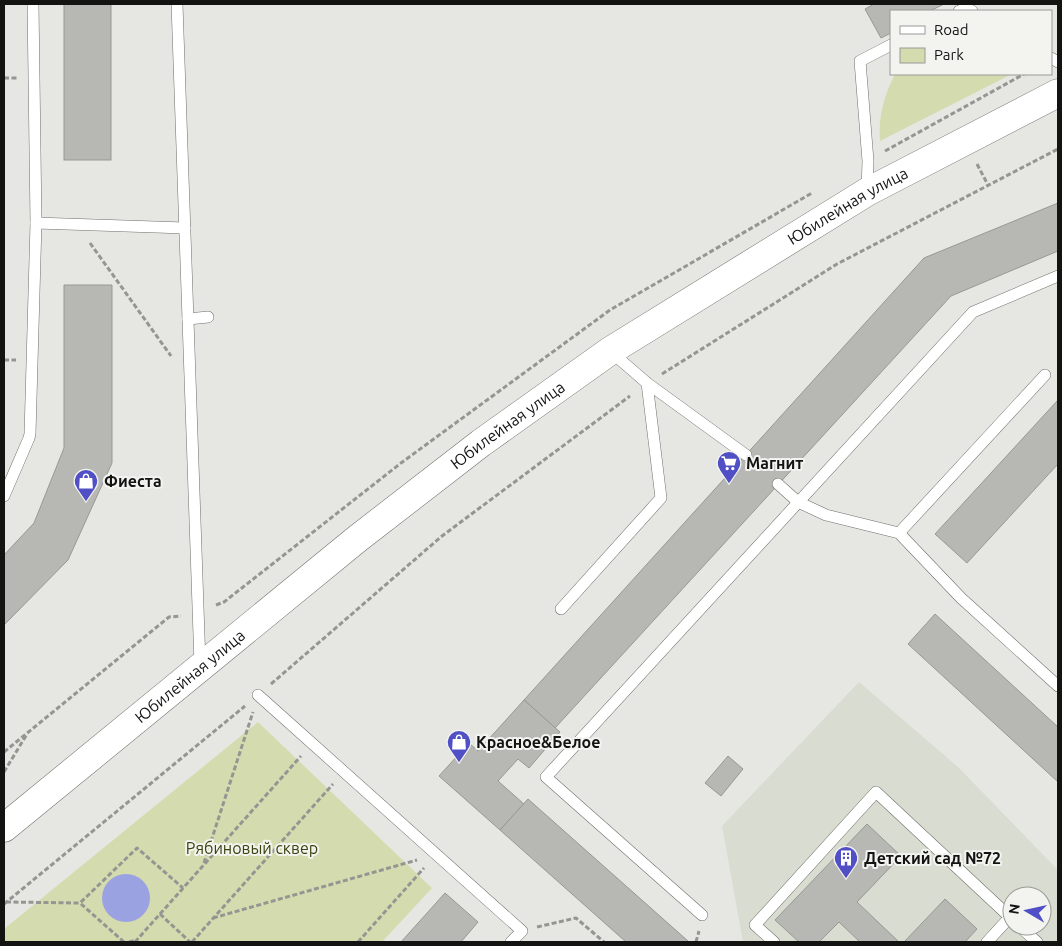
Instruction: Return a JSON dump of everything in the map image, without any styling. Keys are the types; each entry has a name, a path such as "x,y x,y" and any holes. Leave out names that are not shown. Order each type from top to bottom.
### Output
{"main road":[{"name":"Юбилейная улица","path":"4,828 357,540 481,443 610,351 867,192 1058,93"}],"lane":[{"path":"4,496 29,438 36,223 33,4"},
{"path":"177,4 200,668"},
{"path":"867,192 868,160 860,61 890,46"},
{"path":"36,223 185,228"},
{"path":"702,915 546,777 973,312 1058,276"},
{"path":"188,319 208,317"},
{"path":"610,351 648,383 746,455"},
{"path":"899,533 1045,375"},
{"path":"560,609 661,498 648,383"},
{"path":"778,484 798,502 826,515 899,533 961,598 1058,686"},
{"path":"258,695 522,930 511,942"},
{"path":"774,942 755,925 876,792 1002,910"},
{"path":"987,942 1002,927"}],"path":[{"path":"5,903 258,695 442,536 648,383 836,264 1058,149"},
{"path":"77,224 173,360"},
{"path":"4,752 135,644"},
{"path":"203,866 258,695"},
{"path":"4,772 28,732"},
{"path":"129,942 136,941 312,743"},
{"path":"160,914 191,942 344,772"},
{"path":"80,903 137,848 183,888"},
{"path":"213,918 436,854"},
{"path":"358,942 436,854"},
{"path":"5,903 80,903 124,942"},
{"path":"522,930 576,918 604,942"}],"shaded area":[{"path":"859,682 958,767 1058,870 1058,942 743,942 722,826"}],"green space":[{"path":"895,75 1010,75 880,141 880,123 888,90"},
{"name":"Рябиновый сквер","path":"258,722 432,888 382,942 4,942 4,929"}],"water":[{"path":"121,874 131,874 140,878 146,884 149,889 149,907 140,918 131,922 121,922 112,918 106,912 102,903 102,893 106,884 112,878"}],"building":[{"path":"64,4 111,4 111,160 64,160"},
{"path":"874,4 944,4 932,10 890,10 890,34 881,38 865,9"},
{"path":"1058,203 1058,251 951,296 555,728 524,700 924,258"},
{"path":"64,285 112,285 112,463 68,560 4,625 4,555 34,523 64,448"},
{"path":"1058,400 1058,464 967,563 935,534"},
{"path":"935,614 1058,727 1058,782 908,644"},
{"path":"524,700 560,732 529,768 518,759 498,781 524,804 500,830 439,776 469,743 478,751"},
{"path":"728,756 743,769 721,796 705,783"},
{"path":"528,799 688,942 626,942 500,830"},
{"name":"Детский сад №72","path":"867,824 901,856 857,902 899,942 860,942 839,922 819,942 799,942 775,920"},
{"path":"445,893 478,922 461,942 401,942"},
{"name":"Детский сад №72","path":"945,899 977,929 965,942 904,942"}],"place":[{"name":"Магнит","path":"729,484"},
{"name":"Фиеста","path":"86,502"},
{"name":"Красное&Белое","path":"459,763"},
{"name":"Детский сад №72","path":"846,879"}]}
